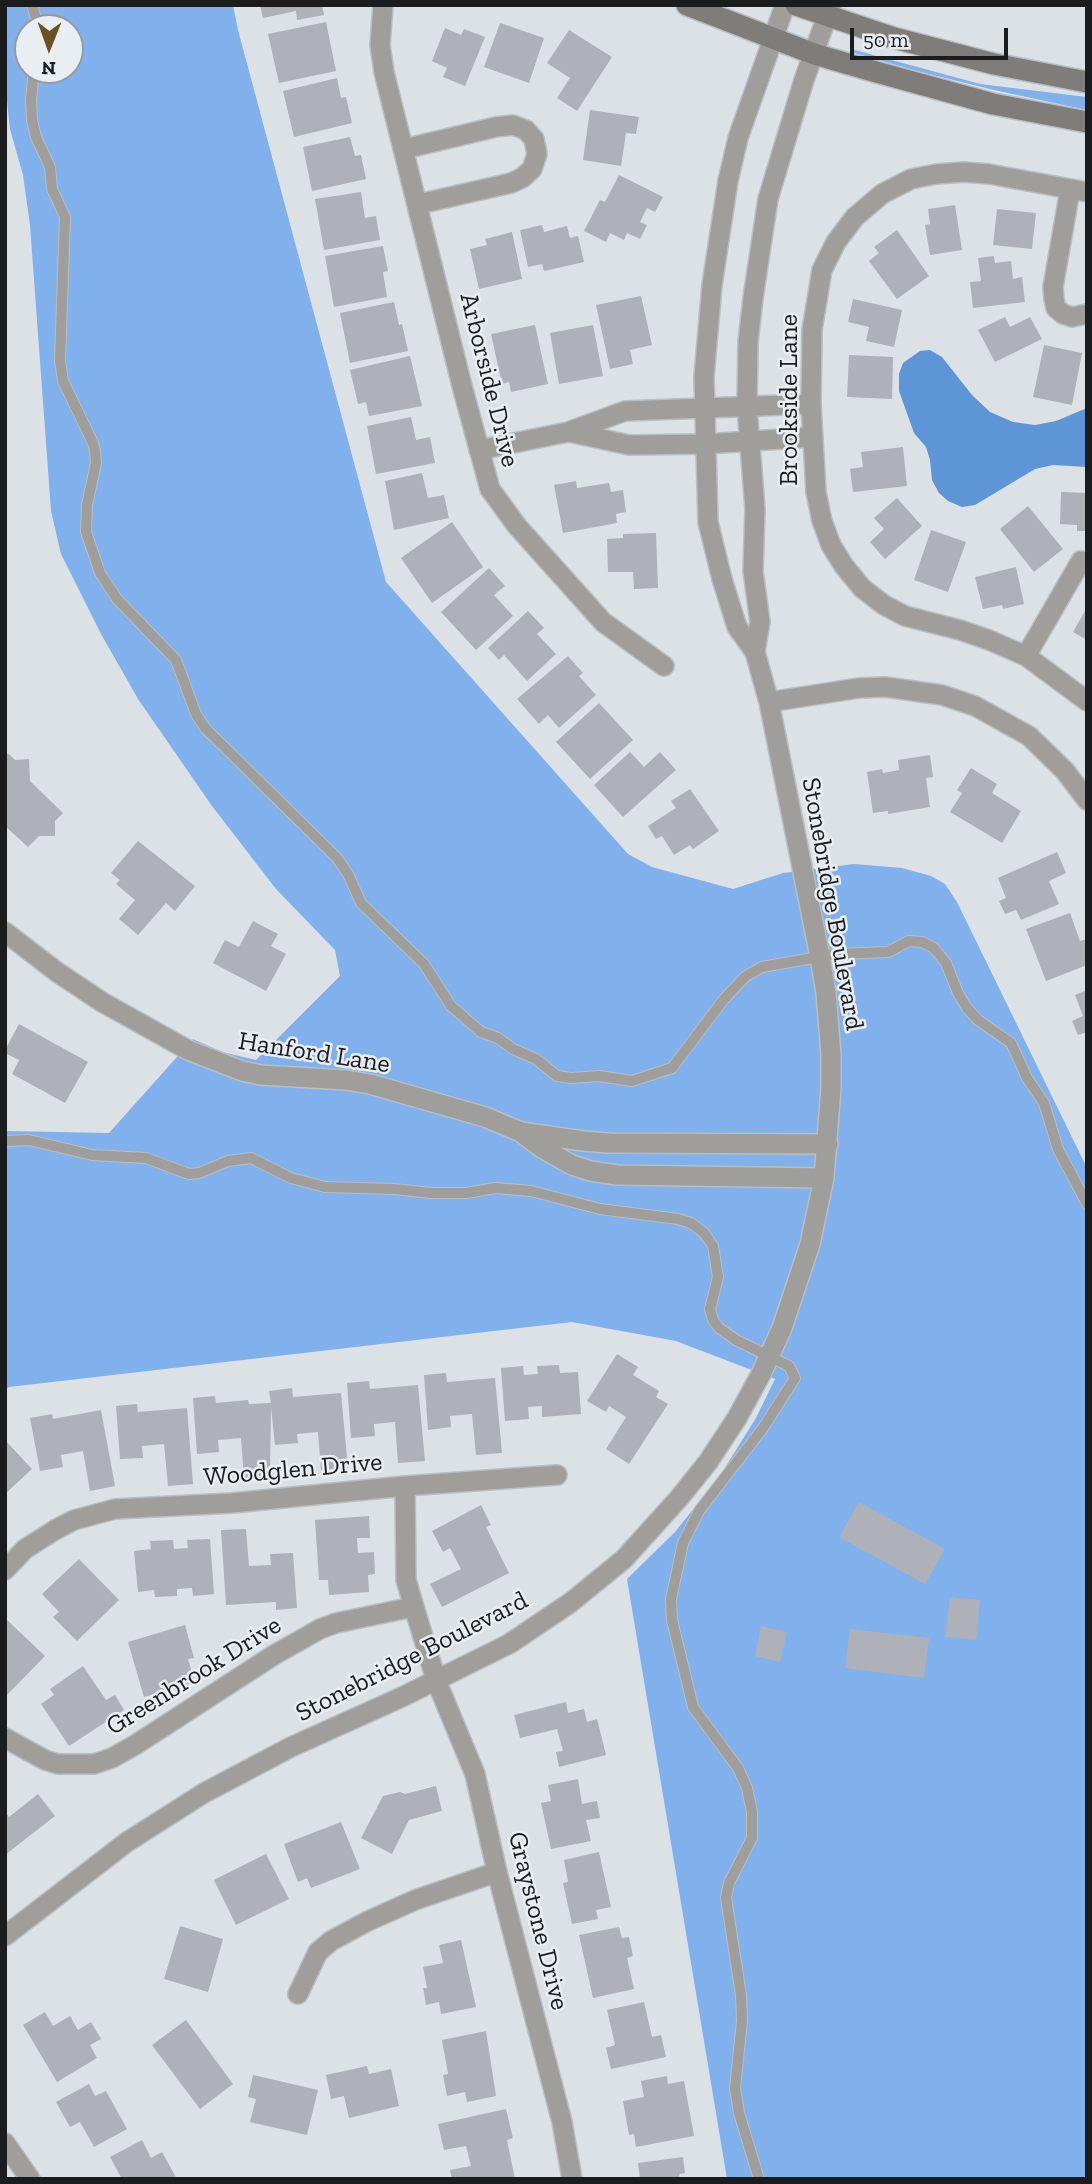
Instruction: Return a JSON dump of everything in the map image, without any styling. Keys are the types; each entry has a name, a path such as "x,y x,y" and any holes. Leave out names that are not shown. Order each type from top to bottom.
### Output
{"main road":[{"path":"687,5 814,54 993,104 1087,122"},
{"path":"796,5 829,10 894,38 994,64 1087,82"}],"street":[{"name":"Arborside Drive","path":"383,5 380,45 384,72 490,489 517,526 603,622 664,666"},
{"name":"Stonebridge Boulevard","path":"5,1936 127,1842 204,1793 291,1747 509,1644 536,1627 624,1559 680,1497 708,1462 737,1418 769,1356 798,1285 810,1244 828,1144 831,1055 826,993 769,702 755,652 737,627 708,522 705,444 705,340 729,181 738,138 785,5"},
{"name":"Stonebridge Boulevard","path":"755,652 760,622 753,570 755,509 747,407 748,342 768,199 829,10"},
{"path":"404,149 513,125 526,130 534,139 537,154 533,169 522,177 511,183 419,204"},
{"name":"Brookside Lane","path":"1087,314 1072,317 1056,309 1053,287 1078,191 989,174 964,172 936,173 911,179 883,194 855,217 836,242 822,270 812,330 811,404 816,492 822,521 831,545 844,566 863,587 884,606 905,616 960,629 1026,656 1087,701"},
{"path":"478,450 568,432 625,411 811,404"},
{"path":"568,432 629,445 705,444 813,437"},
{"path":"1026,656 1081,561"},
{"path":"769,702 859,688 885,687 943,695 975,706 1029,736 1065,771 1087,800"},
{"name":"Hanford Lane","path":"5,932 102,1002 223,1065 261,1075 370,1084 485,1117 521,1132 572,1165 590,1171 617,1175 824,1178"},
{"name":"Hanford Lane","path":"521,1132 609,1143 828,1144"},
{"path":"405,1486 557,1475"},
{"name":"Woodglen Drive","path":"5,1570 25,1549 55,1530 84,1516 115,1508 232,1503 405,1486 406,1580 436,1680"},
{"name":"Greenbrook Drive","path":"5,1738 45,1760 58,1764 94,1764 112,1758 135,1745 274,1655 320,1629 336,1623 413,1607"},
{"name":"Graystone Drive","path":"436,1680 475,1774 497,1872 562,2122 572,2179"},
{"path":"298,1994 318,1952 331,1941 415,1900 497,1872"},
{"path":"5,2143 24,2177"}],"lane":[{"path":"33,84 32,120 36,137 50,167 52,189 65,217 60,360 63,381 95,452 96,463 87,505 86,532 100,573 117,599 176,660 196,714 205,728 337,858 362,903 424,964 451,1006 481,1032 498,1038 513,1049 536,1059 557,1076 599,1076 632,1081 672,1068 724,999 746,976 762,967 836,954 888,952 909,941 922,942 934,948 946,963 967,1008 978,1020 1011,1043 1027,1078 1044,1103 1058,1149 1087,1204"},
{"path":"5,1141 29,1140 92,1155 146,1158 189,1174 199,1173 228,1161 251,1158 290,1178 325,1187 450,1194 514,1188 600,1209 678,1219 691,1223 704,1233 713,1246 718,1277 710,1309 713,1320 736,1340 789,1366 795,1378 763,1428 699,1511 683,1543 671,1599 672,1620 694,1706 704,1724 738,1768 747,1788 752,1812 752,1838 729,1883 726,1898 741,1995 742,2021 735,2088 738,2113 759,2179"}],"shaded area":[{"path":"5,5 233,5 386,582 628,854 652,867 733,889 783,873 854,864 902,868 931,876 945,884 957,902 1087,1168 1087,2179 727,2179 627,1579 675,1532 721,1474 756,1418 775,1379 676,1341 572,1322 9,1387 5,1390 5,1131 109,1133 193,1039 222,1052 256,1060 340,976 335,950 276,889 212,806 138,699 101,634 61,554 51,511 30,225 23,175 10,129 5,83"},
{"path":"851,49 980,84 1087,97 1087,110 921,72 851,52"},
{"path":"930,350 942,357 972,395 990,412 1013,422 1035,425 1056,421 1087,408 1087,467 1053,465 1035,469 975,505 962,507 948,501 939,493 932,480 926,447 914,433 899,391 899,374 903,363 920,351"}],"building":[{"path":"260,5 322,5 324,15 297,20 296,11 263,18"},
{"path":"326,22 336,71 279,83 268,34"},
{"path":"500,23 544,38 529,83 484,67"},
{"path":"445,28 461,35 464,29 485,37 465,86 443,77 447,68 432,61"},
{"path":"569,30 612,57 577,111 557,98 570,78 547,63"},
{"path":"337,78 341,98 346,97 352,123 294,137 283,91"},
{"path":"590,110 639,117 636,134 626,133 621,166 583,160"},
{"path":"350,137 355,156 361,155 366,179 312,191 303,147"},
{"path":"619,175 663,197 655,212 647,208 640,222 647,225 640,239 627,233 624,240 610,233 606,242 584,231 600,200 605,202"},
{"path":"361,192 365,218 376,216 380,240 324,250 315,199"},
{"path":"955,205 962,250 930,255 925,225 930,224 928,209"},
{"path":"997,209 1036,213 1032,249 993,245"},
{"path":"542,225 544,232 567,226 570,238 578,236 584,262 544,271 542,264 528,267 520,230"},
{"path":"897,230 929,276 897,299 869,261 879,253 874,247"},
{"path":"512,232 522,279 479,289 470,249 487,245 485,239"},
{"path":"383,246 388,271 383,272 387,297 334,307 325,256"},
{"path":"994,256 995,263 1011,261 1013,279 1022,277 1025,302 973,308 970,282 981,281 978,258"},
{"path":"641,296 652,345 630,350 633,364 610,369 596,305"},
{"path":"853,299 902,310 894,347 866,341 869,327 848,322"},
{"path":"394,302 408,351 350,363 340,313"},
{"path":"1005,317 1010,327 1030,317 1042,339 995,362 978,330"},
{"path":"535,325 548,384 511,392 509,382 502,384 491,334"},
{"path":"593,325 603,376 559,384 550,333"},
{"path":"1044,345 1082,353 1072,405 1033,397"},
{"path":"849,355 893,357 892,399 847,397"},
{"path":"410,356 422,406 369,416 366,402 358,404 350,370"},
{"path":"411,417 416,440 430,437 435,463 376,474 367,426"},
{"path":"903,447 907,486 853,492 850,469 863,467 861,452"},
{"path":"422,473 428,498 444,495 449,518 394,530 385,481"},
{"path":"576,481 577,488 609,483 611,492 623,490 626,512 616,514 617,523 563,533 554,485"},
{"path":"1061,492 1087,493 1087,531 1077,531 1077,525 1060,524"},
{"path":"897,498 922,526 885,559 870,542 884,529 874,518"},
{"path":"1028,506 1063,549 1034,572 1000,529"},
{"path":"452,522 483,567 432,603 401,558"},
{"path":"931,530 966,542 948,592 914,580"},
{"path":"656,533 658,588 634,589 633,572 608,572 607,539 623,538 623,534"},
{"path":"1016,567 1024,604 1003,609 1002,605 983,609 975,577"},
{"path":"489,568 505,586 494,595 513,616 476,650 441,612"},
{"path":"528,611 544,628 537,634 556,654 527,681 504,655 499,660 488,648"},
{"path":"1085,611 1087,613 1087,640 1073,632"},
{"path":"568,656 583,673 579,676 596,695 559,728 548,715 539,724 517,699"},
{"path":"599,703 633,740 590,779 556,742"},
{"path":"630,752 644,767 660,752 676,770 623,817 594,785"},
{"path":"5,754 15,760 29,759 30,781 63,813 55,821 55,836 39,836 28,847 5,826"},
{"path":"930,755 933,777 926,778 930,807 888,814 888,811 873,813 867,772 899,770 898,760"},
{"path":"971,768 997,784 992,793 1021,811 1002,843 950,812 962,793 957,790"},
{"path":"690,789 719,831 693,849 690,845 674,855 662,836 656,839 648,826 676,808 671,801"},
{"path":"138,841 195,886 175,911 166,903 138,935 119,919 135,900 116,884 120,880 111,873"},
{"path":"1057,852 1066,873 1049,881 1059,904 1021,920 1016,910 1005,914 999,901 1006,898 998,878"},
{"path":"1070,913 1080,941 1087,939 1087,965 1046,981 1026,929"},
{"path":"253,921 278,934 271,946 286,954 266,991 213,963 225,940 239,947"},
{"path":"1087,990 1087,1032 1078,1035 1072,1021 1083,1016 1075,995"},
{"path":"19,1024 88,1062 65,1103 12,1074 19,1060 5,1053 5,1050"},
{"path":"617,1354 638,1367 633,1375 659,1391 656,1397 668,1404 629,1464 606,1449 626,1417 609,1406 606,1412 587,1401"},
{"path":"559,1365 560,1373 578,1372 581,1414 542,1417 542,1406 528,1407 529,1419 505,1421 501,1368 523,1366 524,1375 538,1374 537,1366"},
{"path":"446,1373 447,1382 495,1378 502,1453 476,1455 472,1414 450,1416 451,1427 428,1430 424,1375"},
{"path":"369,1381 370,1389 418,1385 425,1461 398,1463 395,1422 374,1424 375,1436 351,1438 347,1383"},
{"path":"292,1388 293,1397 341,1393 348,1468 321,1470 318,1432 297,1434 298,1443 275,1445 271,1407 270,1476 244,1478 241,1438 218,1440 219,1452 197,1454 193,1398 215,1396 216,1403 248,1400 249,1404 271,1403 269,1391"},
{"path":"137,1404 138,1412 187,1408 193,1484 168,1486 164,1444 142,1446 143,1458 120,1459 116,1406"},
{"path":"101,1410 115,1486 90,1491 83,1451 61,1455 63,1467 40,1471 30,1418 52,1414 53,1419"},
{"path":"5,1440 32,1469 5,1494"},
{"path":"859,1502 945,1549 925,1584 839,1537"},
{"path":"481,1505 491,1525 486,1527 509,1573 442,1607 430,1584 461,1569 450,1548 443,1552 432,1531"},
{"path":"369,1516 370,1538 357,1538 358,1553 374,1552 375,1574 368,1575 369,1592 329,1595 328,1580 319,1580 315,1520"},
{"path":"246,1529 249,1566 271,1565 270,1554 293,1553 297,1608 276,1610 276,1602 226,1605 221,1530"},
{"path":"210,1539 214,1594 193,1596 192,1588 177,1589 177,1596 155,1597 154,1590 138,1592 134,1551 151,1549 150,1541 173,1540 174,1549 188,1548 187,1540"},
{"path":"79,1559 119,1600 77,1641 53,1617 59,1612 42,1594"},
{"path":"950,1597 980,1600 976,1640 945,1637"},
{"path":"5,1618 45,1656 5,1697"},
{"path":"185,1625 194,1658 188,1659 195,1683 144,1697 128,1642"},
{"path":"761,1626 787,1632 780,1662 755,1656"},
{"path":"850,1629 929,1638 924,1678 845,1668"},
{"path":"83,1666 106,1700 115,1695 124,1710 69,1746 41,1704 54,1695 50,1689"},
{"path":"566,1702 568,1713 584,1709 587,1722 597,1719 606,1755 559,1767 556,1752 563,1751 557,1729 520,1738 514,1715"},
{"path":"578,1779 582,1804 597,1801 600,1818 586,1820 591,1841 551,1849 541,1803 551,1801 548,1785"},
{"path":"436,1786 442,1811 409,1820 392,1854 361,1838 383,1796 400,1792 405,1794"},
{"path":"38,1794 55,1816 5,1855 5,1812 9,1817"},
{"path":"341,1822 360,1869 311,1888 307,1878 298,1882 284,1844"},
{"path":"599,1852 611,1907 596,1910 598,1919 572,1924 563,1883 568,1882 564,1860"},
{"path":"266,1854 289,1899 236,1925 214,1880"},
{"path":"180,1926 223,1939 208,1992 164,1979"},
{"path":"619,1927 622,1938 629,1937 633,1956 627,1958 634,1989 593,1998 579,1935"},
{"path":"461,1940 476,2007 441,2014 439,2002 426,2005 423,1988 427,1988 423,1967 443,1963 439,1945"},
{"path":"644,2002 652,2037 661,2035 666,2057 611,2069 606,2048 615,2045 607,2010"},
{"path":"45,2012 53,2026 70,2016 78,2030 91,2022 101,2039 90,2045 97,2058 57,2082 23,2025"},
{"path":"186,2020 233,2084 200,2109 152,2045"},
{"path":"486,2031 496,2096 467,2102 465,2092 447,2096 443,2075 448,2074 442,2040"},
{"path":"367,2066 369,2074 391,2069 399,2106 349,2118 344,2096 331,2099 326,2075"},
{"path":"253,2075 318,2090 307,2135 250,2122 256,2099 248,2097"},
{"path":"667,2076 668,2084 684,2081 694,2136 636,2147 634,2134 629,2135 623,2101 644,2097 641,2081"},
{"path":"89,2084 95,2096 106,2091 127,2129 94,2147 80,2122 70,2127 56,2102"},
{"path":"506,2109 513,2138 507,2140 515,2179 452,2179 450,2170 471,2166 466,2146 444,2150 438,2124"},
{"path":"142,2140 151,2158 162,2152 177,2179 122,2179 110,2157"},
{"path":"683,2157 685,2173 679,2174 680,2179 640,2179 638,2163"}]}
